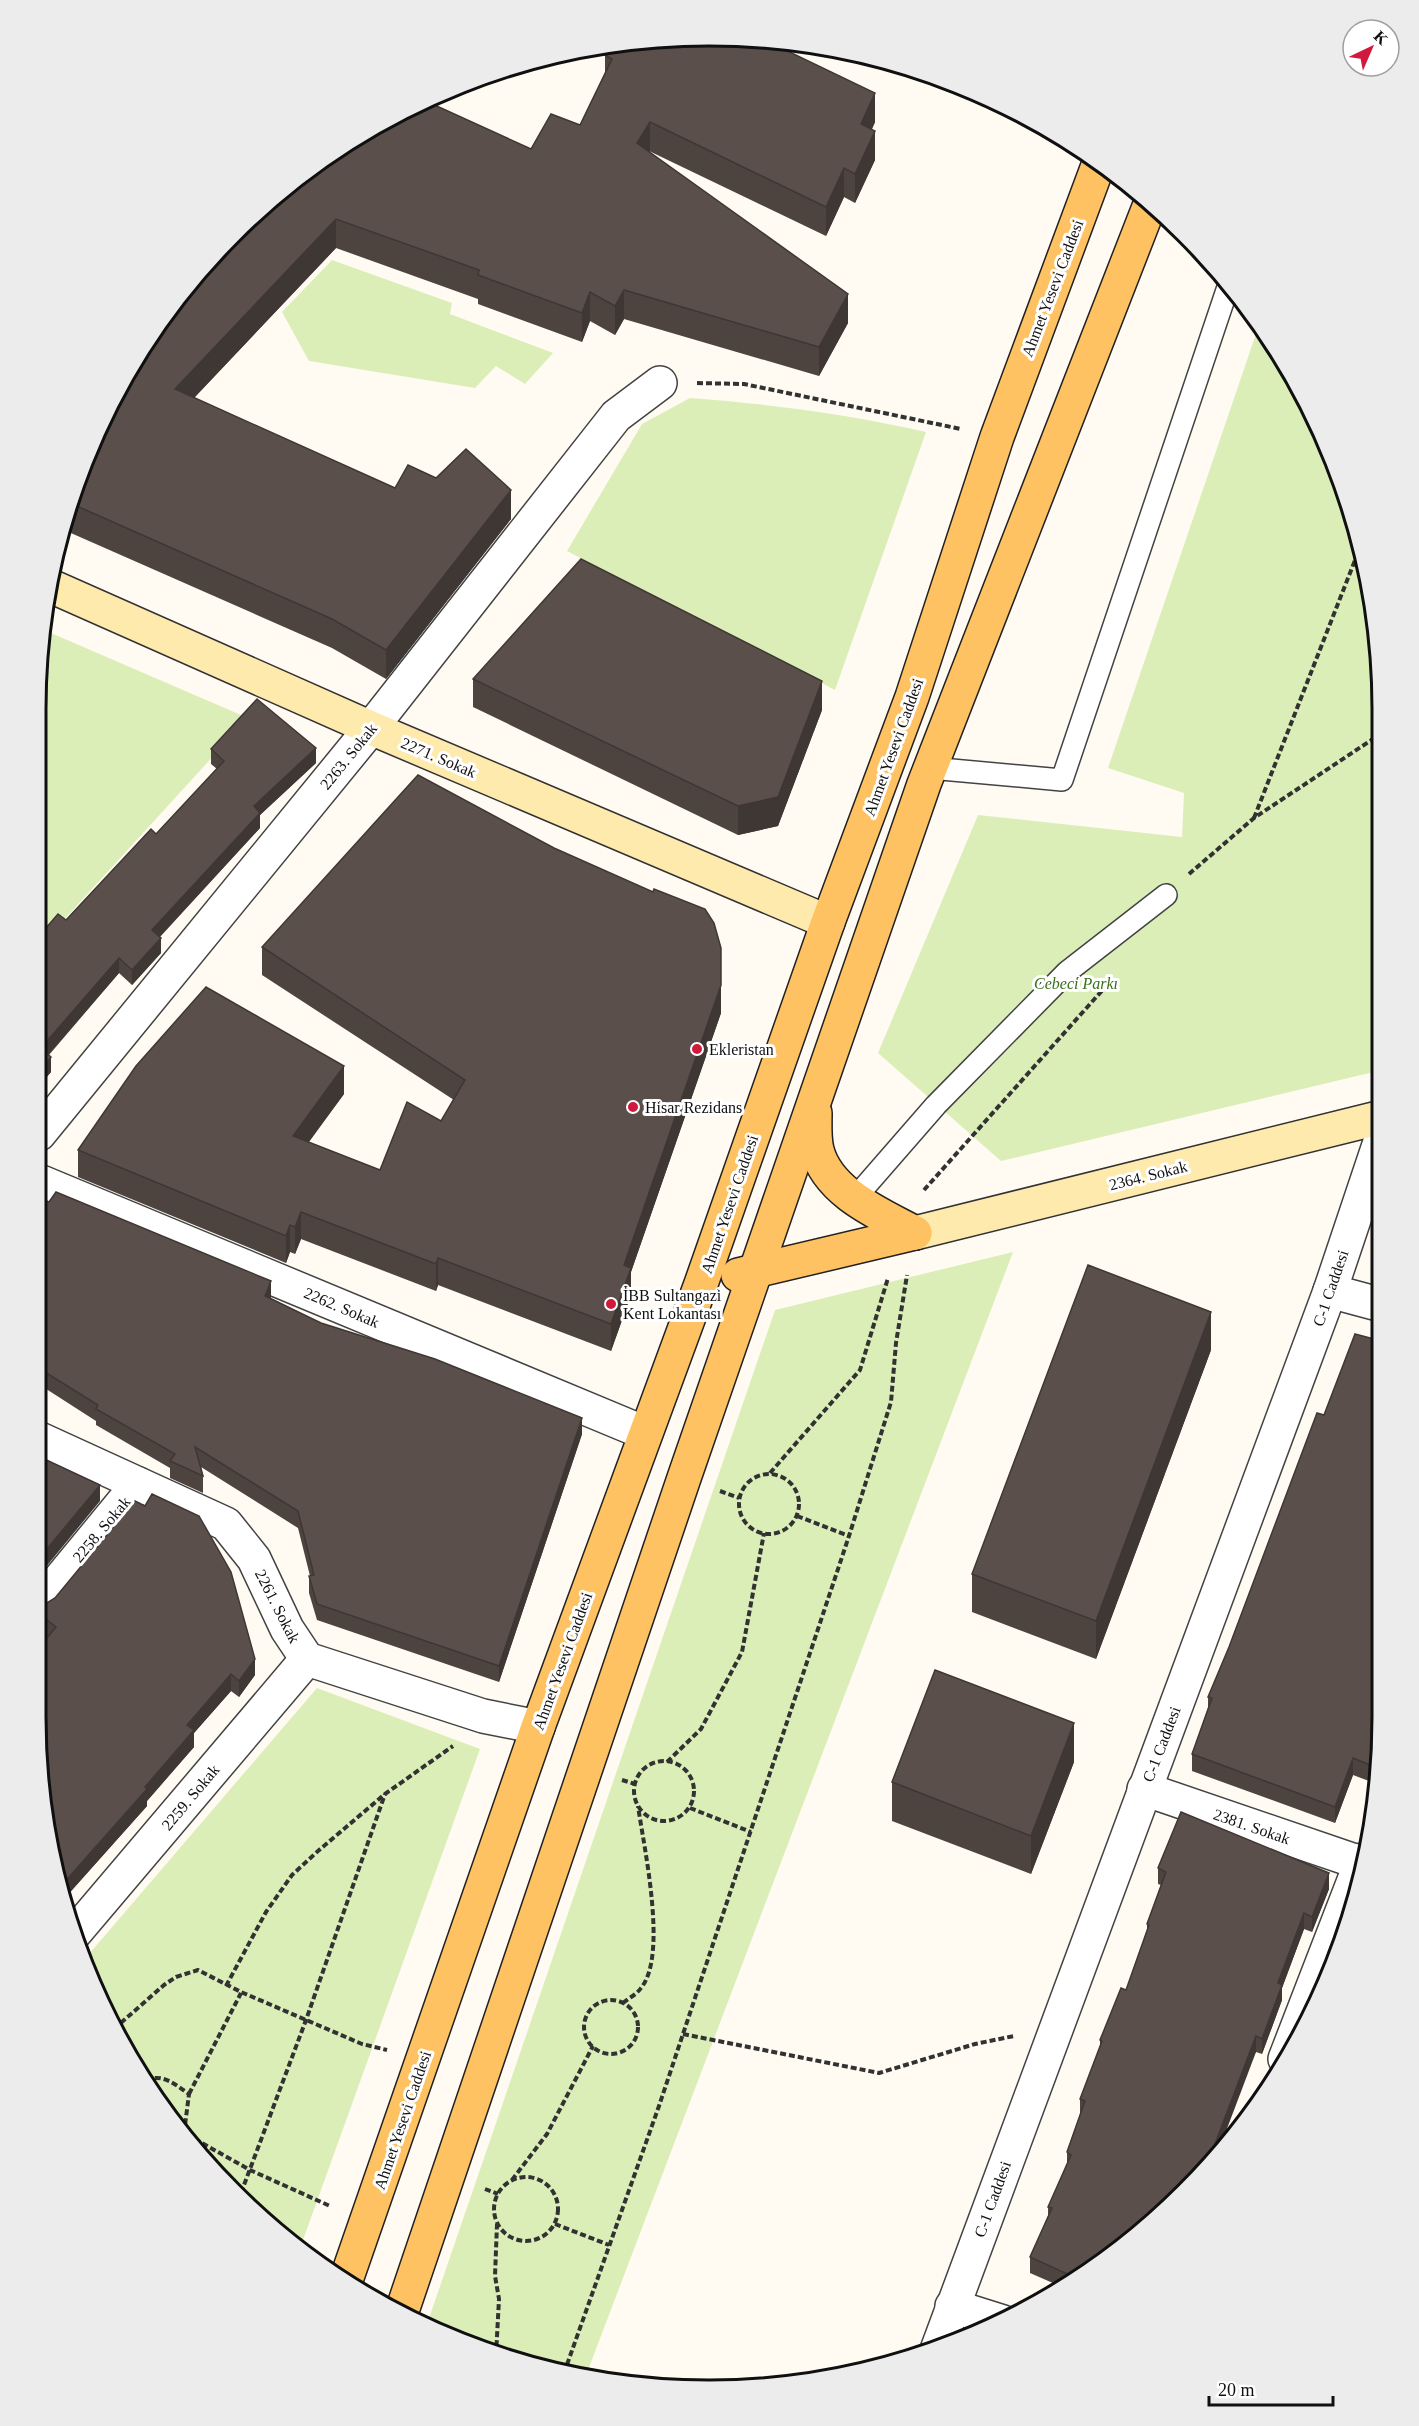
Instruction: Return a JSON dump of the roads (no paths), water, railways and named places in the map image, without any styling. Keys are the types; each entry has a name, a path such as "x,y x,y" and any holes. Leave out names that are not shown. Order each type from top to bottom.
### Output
{"main road":[{"name":"Ahmet Yesevi Caddesi","path":"349,2273 538,1727 701,1284 828,922 912,697 997,437 1096,171"},
{"path":"404,2305 684,1478 930,768 1147,211"},
{"path":"814,1099 817,1151 826,1170 841,1187 855,1198 905,1228"},
{"path":"701,1284 905,1228"}],"street":[{"name":"2263. Sokak","path":"46,1125 371,728 616,416 660,383"},
{"name":"2271. Sokak","path":"58,589 371,728 828,922"},
{"name":"2364. Sokak","path":"905,1228 1372,1118"},
{"name":"C-1 Caddesi","path":"941,2337 1143,1789 1330,1291 1372,1166"},
{"name":"2262. Sokak","path":"46,1183 645,1433"},
{"path":"1330,1291 1372,1302"},
{"name":"2261. Sokak","path":"46,1442 226,1524 255,1559 287,1629 307,1659 483,1716 538,1727"},
{"name":"2258. Sokak","path":"46,1596 138,1484"},
{"name":"2259. Sokak","path":"81,1926 307,1659"},
{"name":"2381. Sokak","path":"1143,1789 1357,1861"},
{"path":"1305,2007 1346,1902"},
{"path":"952,2306 989,2317"}],"lane":[{"path":"930,768 1062,780 1226,294"},
{"path":"855,1198 936,1105 1067,972 1166,895"}],"place":[{"name":"Ekleristan","path":"697,1049"},
{"name":"Hisar Rezidans","path":"633,1107"},
{"name":"İBB Sultangazi Kent Lokantası","path":"611,1304"}],"park label":[{"name":"Cebeci Parkı","path":"1076,983"}]}
